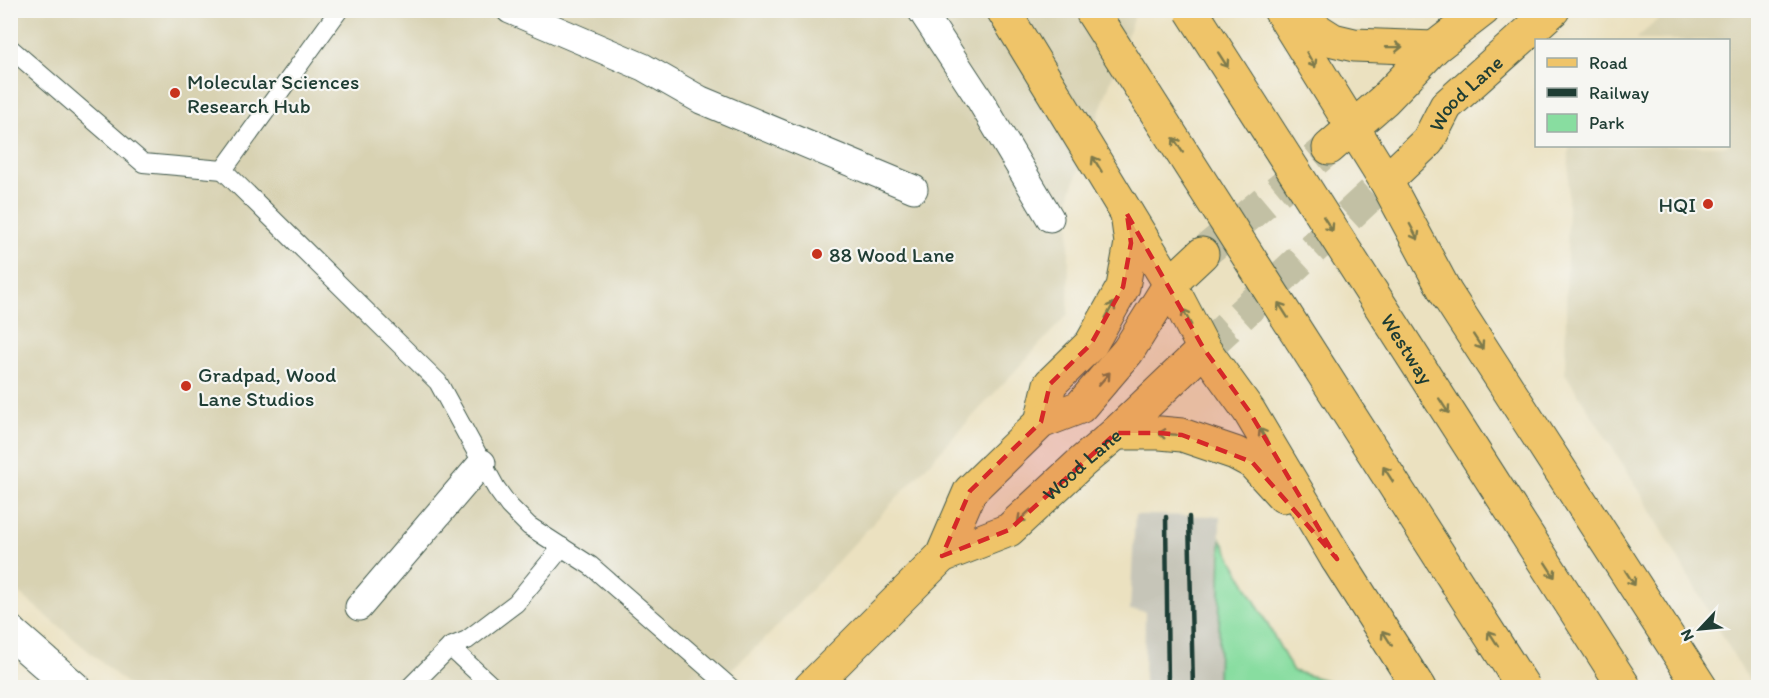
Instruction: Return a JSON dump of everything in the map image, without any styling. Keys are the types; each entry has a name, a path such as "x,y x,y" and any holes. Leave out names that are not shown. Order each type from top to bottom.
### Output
{"main road":[{"path":"1003,10 1170,284 1204,349 1249,411 1337,559 1419,687"},
{"path":"1092,10 1524,687"},
{"name":"Westway","path":"1191,10 1625,687"},
{"path":"1280,10 1386,181 1446,293 1701,687"},
{"path":"1286,10 1334,40 1354,45 1434,48"},
{"path":"1329,148 1384,100 1434,48 1483,10"},
{"name":"Wood Lane","path":"1386,181 1428,141 1446,106 1553,10"},
{"path":"1041,422 1050,384 1092,344 1123,287 1131,243 1127,214"},
{"name":"Wood Lane","path":"810,687 942,556 970,491 1041,422 1080,407 1128,351 1170,284 1202,254"},
{"name":"Wood Lane","path":"942,556 1009,530 1082,462 1116,434 1204,349"},
{"path":"1116,434 1182,435 1235,453 1252,462 1337,559"}],"street":[{"path":"510,10 643,67 701,100 914,189"},
{"path":"921,10 980,100 1050,218"},
{"path":"359,607 482,463"},
{"path":"10,632 74,687"}],"lane":[{"path":"223,170 339,10"},
{"path":"10,48 143,163 223,170 438,382 482,463 509,506 529,526 591,566 731,687"},
{"path":"409,687 450,647 467,640 516,603 562,547"},
{"path":"450,647 494,687"}],"highlighted area":[{"path":"1127,214 1204,349 1249,411 1337,559 1252,462 1182,435 1160,433 1116,433 1009,530 942,556 970,491 1041,422 1050,384 1091,344 1123,287 1131,243"}],"shaded area":[{"path":"10,11 1136,11 1070,194 1068,314 769,635 711,688 131,687 11,586"},
{"path":"1667,11 1758,11 1758,687 1754,687 1741,668 1639,490 1565,373 1569,147 1730,147 1730,39 1636,39"},
{"path":"1135,515 1220,516 1218,687 1144,687 1145,611 1130,610"}],"green space":[{"path":"1221,539 1293,671 1350,687 1218,687"}],"tunnel":[{"path":"1202,254 1329,148"},
{"path":"1204,349 1386,181"}],"railway":[{"path":"1166,517 1168,688"},
{"path":"1189,517 1193,688"}],"place":[{"name":"Molecular Sciences Research Hub","path":"175,93"},
{"name":"HQI","path":"1708,204"},
{"name":"88 Wood Lane","path":"817,254"},
{"name":"Gradpad, Wood Lane Studios","path":"186,386"}]}
